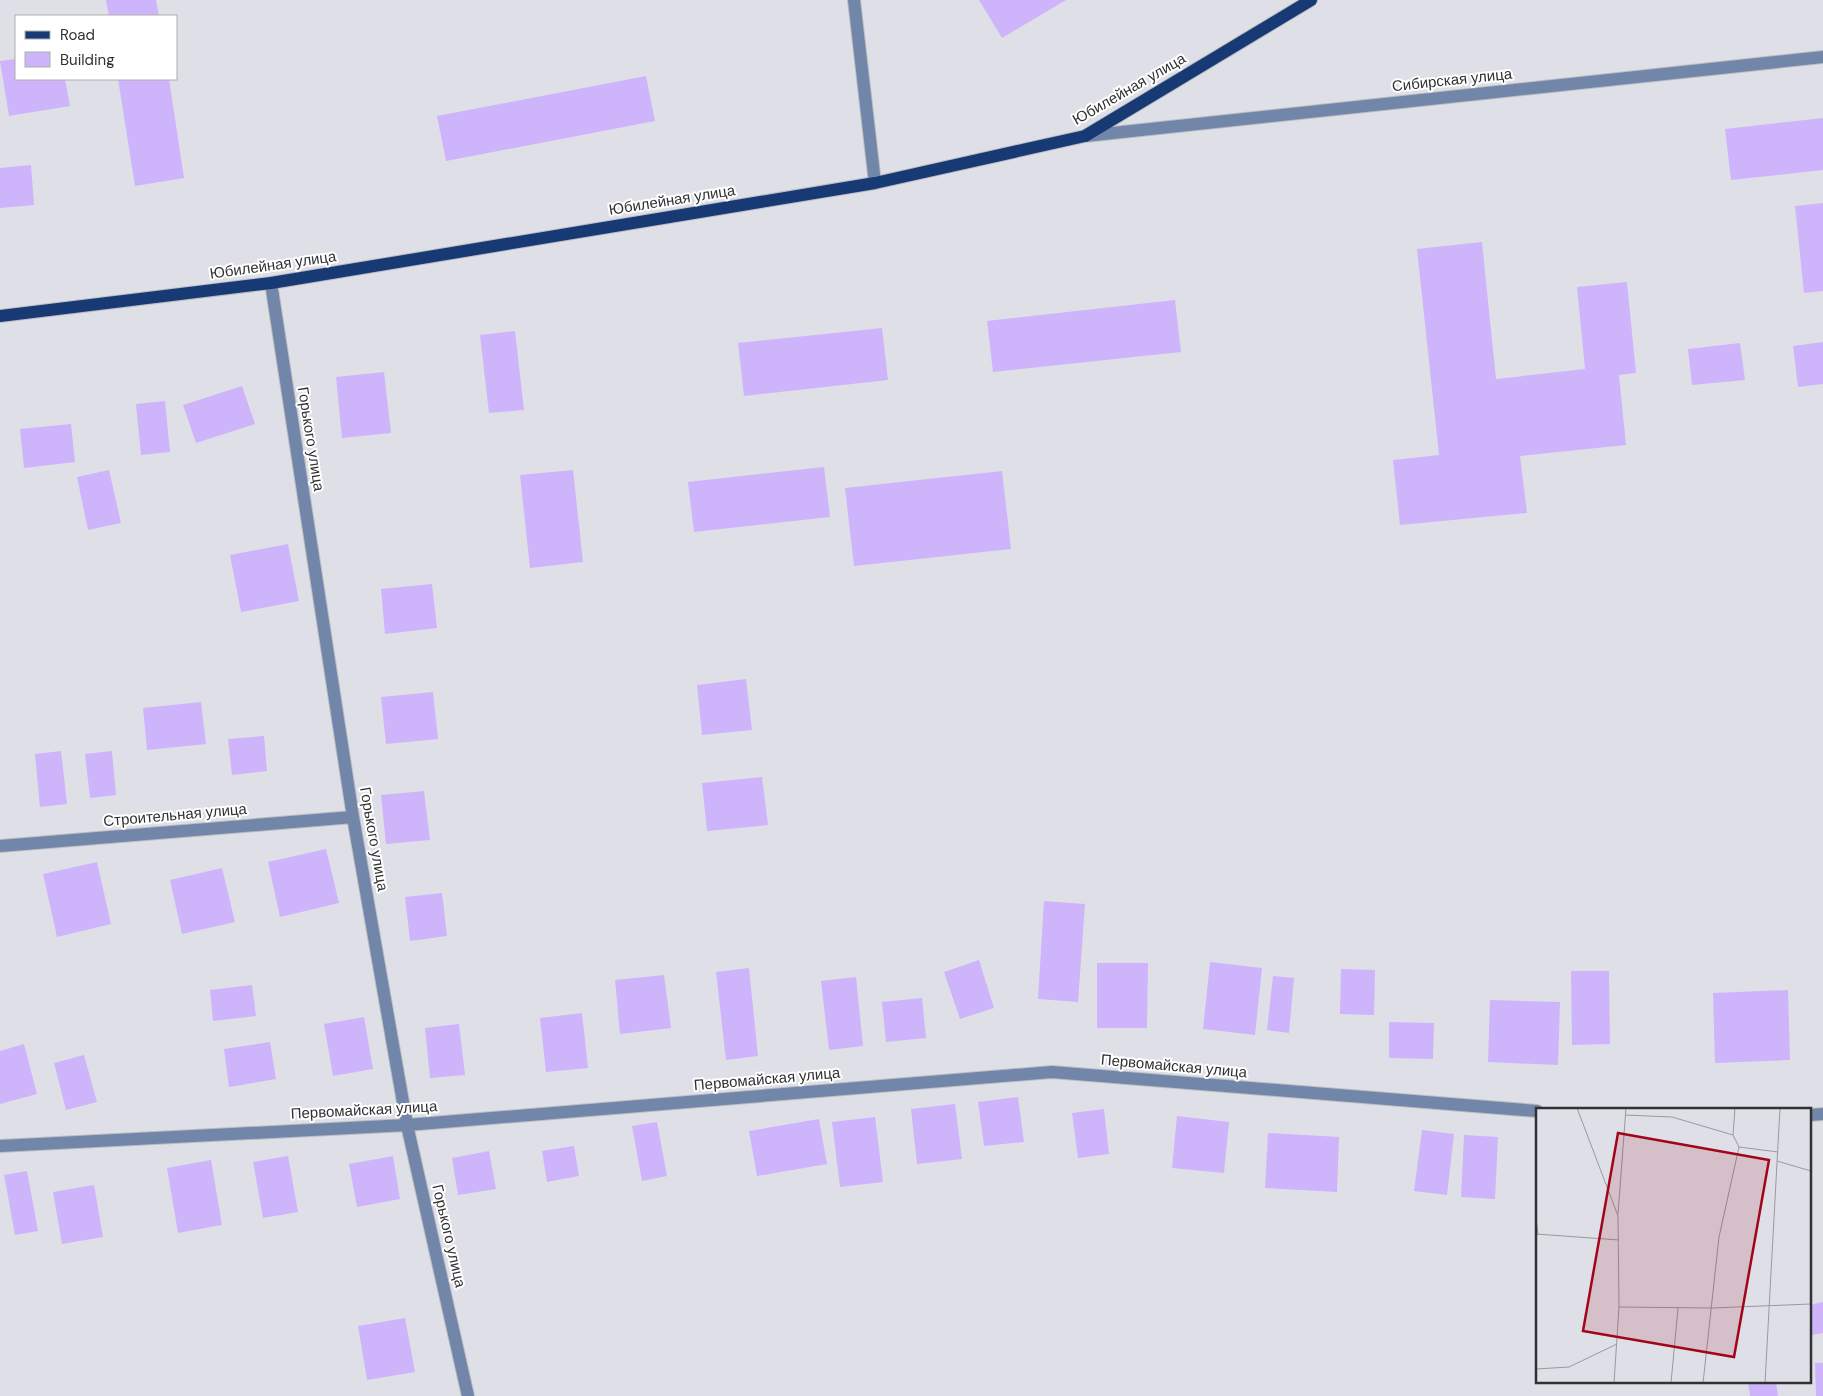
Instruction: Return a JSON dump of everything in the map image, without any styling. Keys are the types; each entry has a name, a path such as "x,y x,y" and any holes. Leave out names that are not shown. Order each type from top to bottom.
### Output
{"main road":[{"name":"Юбилейная улица","path":"0,316 271,283 875,183 1086,136 1311,0"}],"street":[{"path":"854,0 875,183"},
{"name":"Сибирская улица","path":"1086,136 1823,57"},
{"name":"Горького улица","path":"271,283 353,817 407,1125 468,1396"},
{"name":"Строительная улица","path":"0,846 353,817"},
{"name":"Первомайская улица","path":"0,1146 407,1125 1052,1072 1536,1110"},
{"path":"1810,1115 1823,1114"}],"building":[{"path":"106,0 156,0 159,15 109,15"},
{"path":"979,0 1066,0 1002,38"},
{"path":"15,59 15,80 65,80 70,106 9,116 0,61"},
{"path":"646,76 655,121 446,161 437,116"},
{"path":"118,80 169,80 184,178 135,186"},
{"path":"1823,118 1823,170 1731,180 1725,129"},
{"path":"31,165 34,205 0,208 0,168"},
{"path":"1823,203 1823,291 1804,293 1795,206"},
{"path":"1482,242 1496,379 1585,369 1577,287 1627,282 1636,373 1619,375 1626,445 1520,456 1527,513 1400,525 1393,460 1439,455 1417,249"},
{"path":"1175,300 1181,352 993,372 987,321"},
{"path":"882,328 888,380 744,396 738,343"},
{"path":"515,331 524,410 489,413 480,335"},
{"path":"1823,342 1823,384 1798,387 1793,346"},
{"path":"1740,343 1745,380 1692,385 1688,349"},
{"path":"384,372 391,433 342,438 336,377"},
{"path":"242,386 255,424 196,443 183,405"},
{"path":"165,401 170,452 141,455 136,404"},
{"path":"71,424 75,462 24,468 20,429"},
{"path":"824,467 830,517 694,532 688,482"},
{"path":"109,470 121,523 88,530 77,477"},
{"path":"573,470 583,562 530,568 520,475"},
{"path":"1002,471 1011,549 854,566 845,488"},
{"path":"288,544 299,601 241,612 230,555"},
{"path":"432,584 437,628 385,634 381,589"},
{"path":"746,679 752,730 702,735 697,685"},
{"path":"433,692 438,739 386,744 381,697"},
{"path":"201,702 206,744 147,750 143,708"},
{"path":"264,736 267,771 232,775 228,739"},
{"path":"61,751 67,804 40,807 35,754"},
{"path":"112,751 116,795 90,798 85,754"},
{"path":"762,777 768,825 707,831 702,783"},
{"path":"424,791 430,840 386,844 381,795"},
{"path":"326,849 339,903 280,917 268,862"},
{"path":"97,862 111,924 57,937 43,874"},
{"path":"222,868 235,922 182,934 170,880"},
{"path":"442,893 447,936 410,941 405,897"},
{"path":"1044,901 1085,904 1078,1002 1038,999"},
{"path":"979,960 994,1008 960,1019 944,972"},
{"path":"1210,962 1262,968 1255,1035 1203,1029"},
{"path":"1097,963 1148,963 1147,1028 1097,1028"},
{"path":"749,968 758,1056 726,1060 716,972"},
{"path":"1341,969 1375,970 1374,1015 1340,1014"},
{"path":"1571,971 1609,971 1610,1044 1572,1045"},
{"path":"664,975 671,1028 620,1034 615,980"},
{"path":"1273,976 1294,978 1289,1033 1267,1030"},
{"path":"856,977 863,1046 829,1050 821,981"},
{"path":"252,985 256,1016 213,1021 210,990"},
{"path":"1788,990 1790,1060 1715,1063 1713,993"},
{"path":"922,998 926,1038 886,1042 882,1002"},
{"path":"1490,1000 1560,1002 1558,1065 1488,1062"},
{"path":"582,1013 588,1068 546,1072 540,1018"},
{"path":"364,1017 373,1069 333,1076 324,1024"},
{"path":"1389,1022 1434,1023 1433,1059 1389,1058"},
{"path":"459,1024 465,1075 430,1078 425,1028"},
{"path":"270,1042 276,1079 229,1087 224,1049"},
{"path":"24,1044 37,1094 0,1104 0,1051"},
{"path":"84,1055 97,1102 66,1110 54,1063"},
{"path":"1018,1097 1024,1142 984,1146 978,1102"},
{"path":"955,1104 962,1159 917,1164 911,1109"},
{"path":"1104,1109 1109,1154 1078,1158 1072,1113"},
{"path":"1177,1116 1229,1122 1224,1173 1172,1168"},
{"path":"875,1117 883,1182 840,1187 832,1122"},
{"path":"819,1119 827,1164 757,1176 749,1131"},
{"path":"657,1122 667,1176 642,1181 632,1126"},
{"path":"1422,1130 1454,1134 1447,1195 1414,1191"},
{"path":"1268,1133 1339,1137 1337,1192 1265,1188"},
{"path":"1464,1135 1498,1137 1495,1199 1461,1197"},
{"path":"574,1146 579,1176 547,1182 542,1151"},
{"path":"489,1151 496,1189 458,1195 452,1158"},
{"path":"288,1156 298,1212 263,1218 253,1162"},
{"path":"393,1156 400,1199 357,1207 349,1164"},
{"path":"211,1160 222,1225 178,1233 167,1168"},
{"path":"27,1171 38,1231 15,1235 4,1175"},
{"path":"94,1185 103,1237 62,1244 53,1192"},
{"path":"1823,1302 1823,1333 1811,1335 1810,1305"},
{"path":"405,1318 415,1372 367,1380 358,1326"},
{"path":"1815,1363 1823,1363 1823,1396 1816,1396"},
{"path":"1748,1384 1776,1384 1778,1396 1750,1396"}]}
